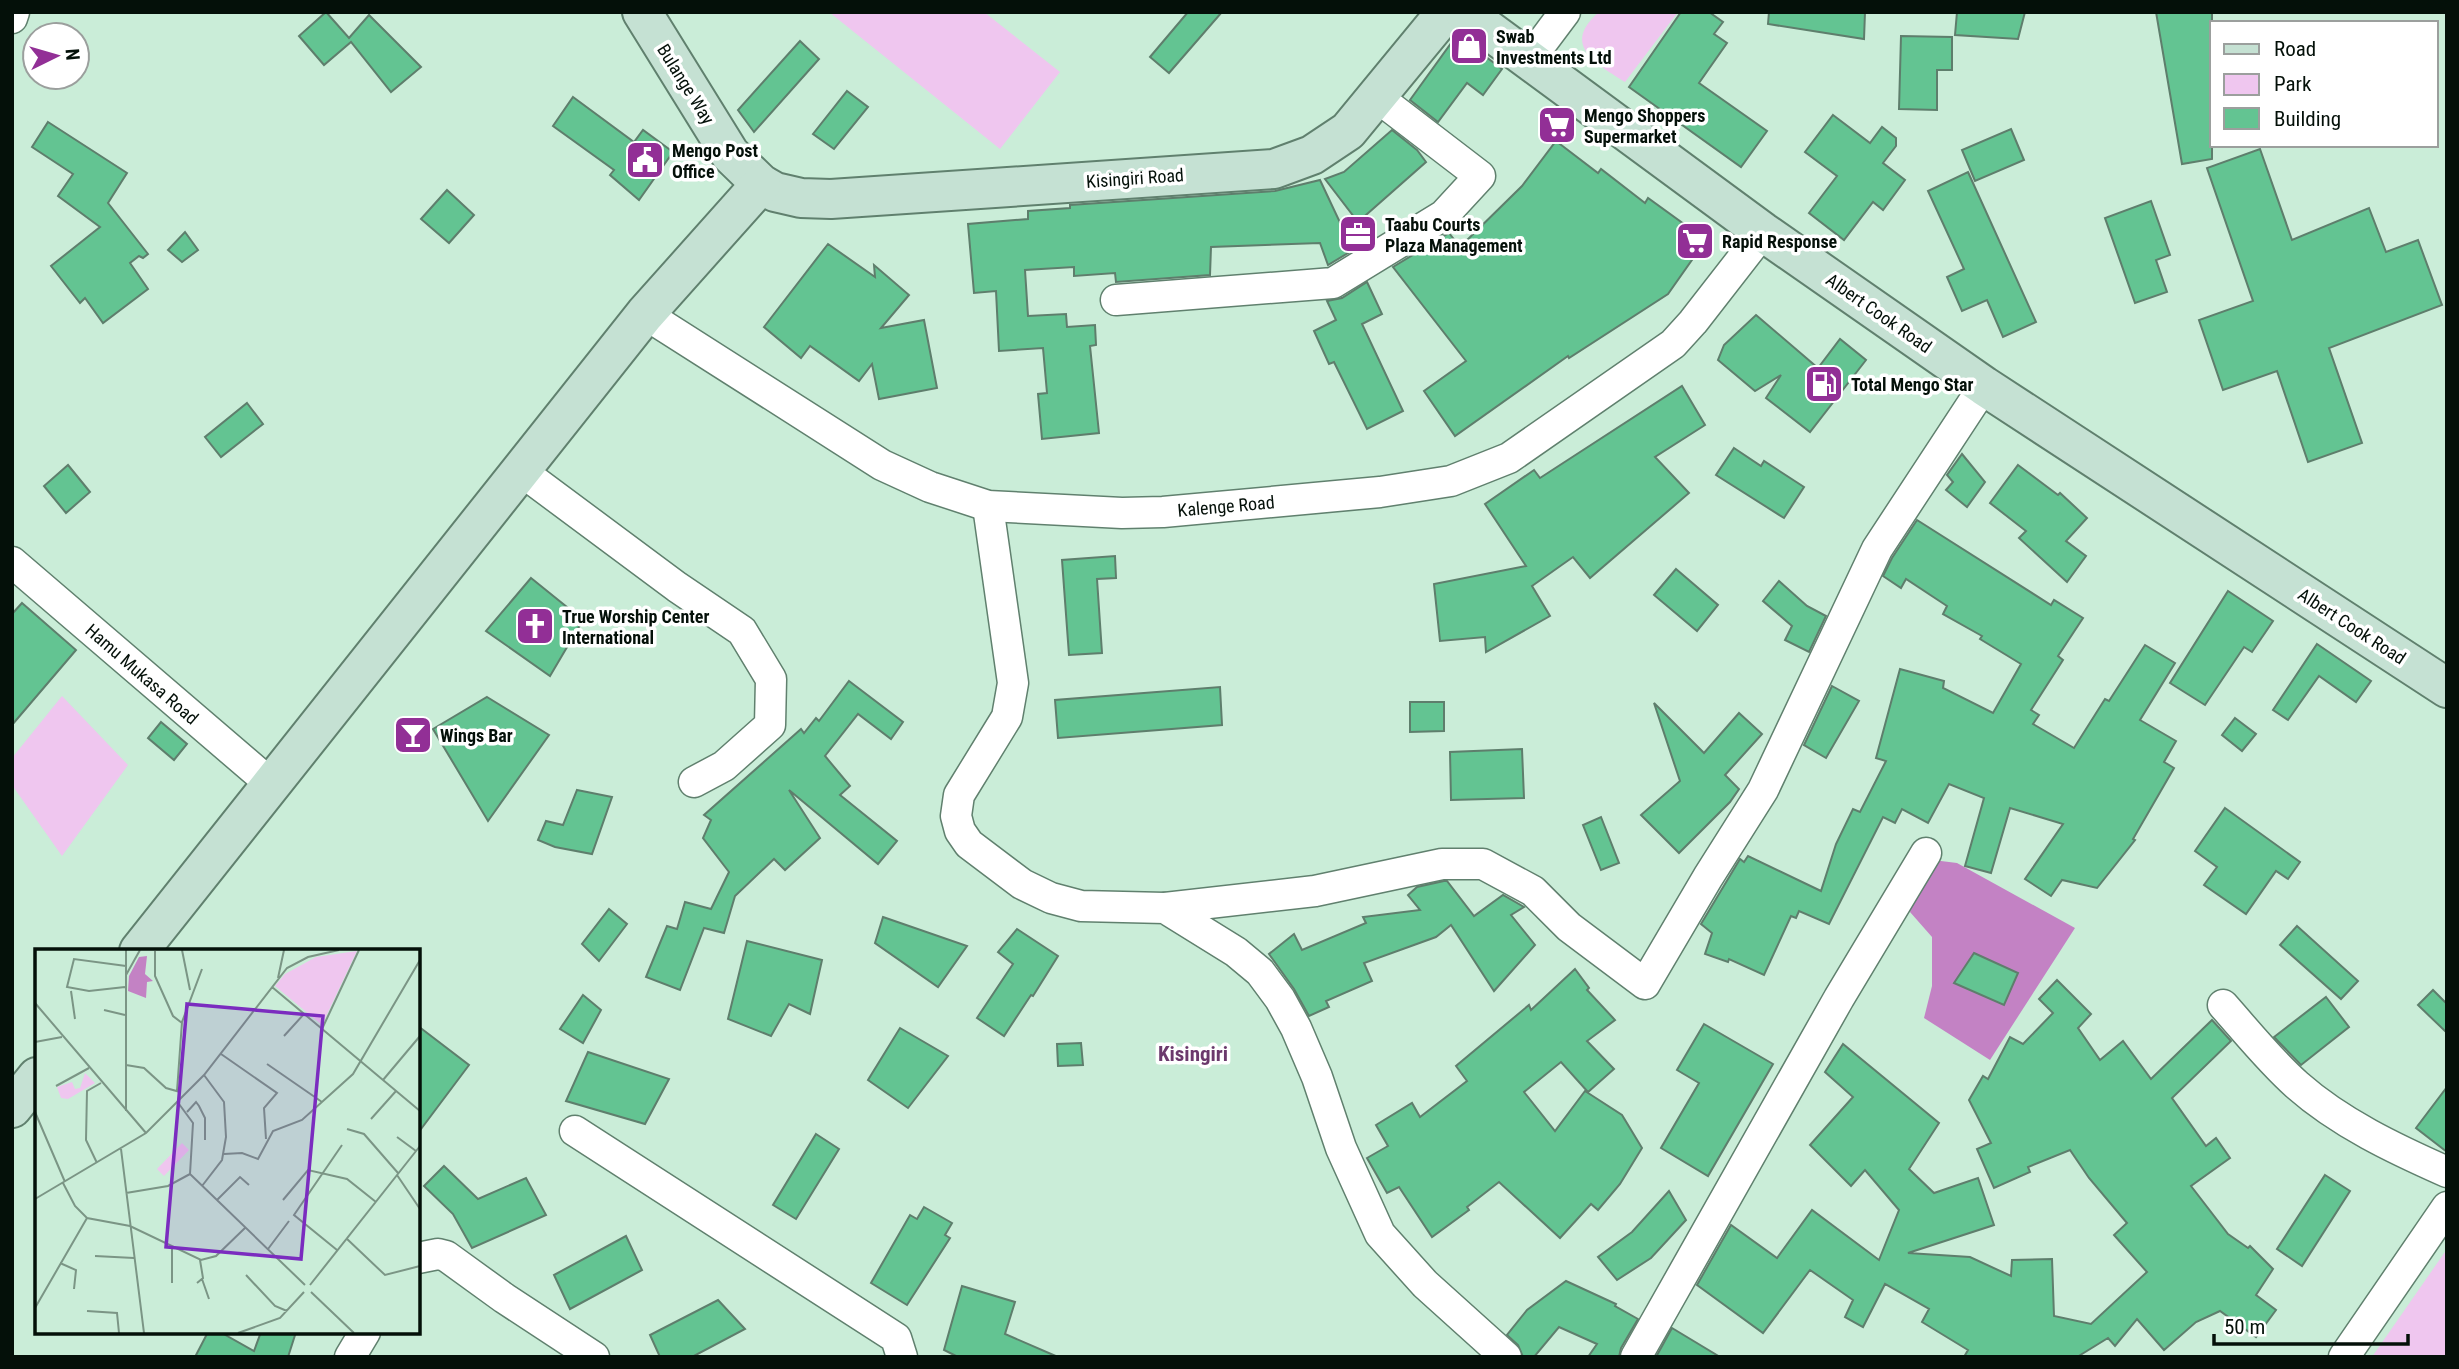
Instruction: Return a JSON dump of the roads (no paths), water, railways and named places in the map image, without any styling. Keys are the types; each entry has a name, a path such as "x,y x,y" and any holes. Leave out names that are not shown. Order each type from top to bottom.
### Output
{"main road":[{"name":"Bulange Way","path":"642,12 730,154 761,184"},
{"name":"Kisingiri Road","path":"761,184 775,192 801,198 831,199 1273,169 1312,155 1348,131 1446,12"},
{"name":"Albert Cook Road","path":"1464,12 1763,232 1984,386 2447,688"},
{"path":"141,949 645,314 761,184"},
{"path":"12,1108 35,1079"}],"street":[{"path":"12,18 15,12"},
{"path":"1529,60 1565,12"},
{"path":"1116,300 1332,283 1444,215 1480,176 1377,97"},
{"name":"Kalenge Road","path":"645,314 882,465 930,487 988,506 1122,513 1163,512 1380,492 1451,481 1510,458 1673,344 1763,232"},
{"path":"988,506 1013,683 1007,717 959,795 956,816 960,831 969,844 1022,884 1051,898 1081,906 1166,908 1315,891 1442,864 1483,864 1533,891 1569,927 1645,984 1763,790 1878,548 1984,386"},
{"path":"521,471 677,587 742,631 771,679 771,725 724,766 694,782"},
{"name":"Hamu Mukasa Road","path":"12,562 272,785"},
{"path":"1636,1357 1839,998 1927,853"},
{"path":"1166,908 1236,952 1261,972 1296,1028 1317,1077 1345,1157 1380,1234 1425,1284 1506,1357"},
{"path":"2223,1005 2296,1084 2315,1100 2385,1144 2447,1172"},
{"path":"575,1131 896,1338 902,1357"},
{"path":"2344,1357 2447,1207"},
{"path":"420,1258 438,1254 446,1256 594,1357"},
{"path":"350,1357 364,1334"}],"place":[{"name":"Swab Investments Ltd","path":"1469,46"},
{"name":"Mengo Shoppers Supermarket","path":"1557,125"},
{"name":"Mengo Post Office","path":"645,160"},
{"name":"Taabu Courts Plaza Management","path":"1358,234"},
{"name":"Rapid Response","path":"1695,241"},
{"name":"Total Mengo Star","path":"1824,384"},
{"name":"True Worship Center International","path":"535,626"},
{"name":"Wings Bar","path":"413,735"}],"district":[{"name":"Kisingiri","path":"1193,1054"}]}
